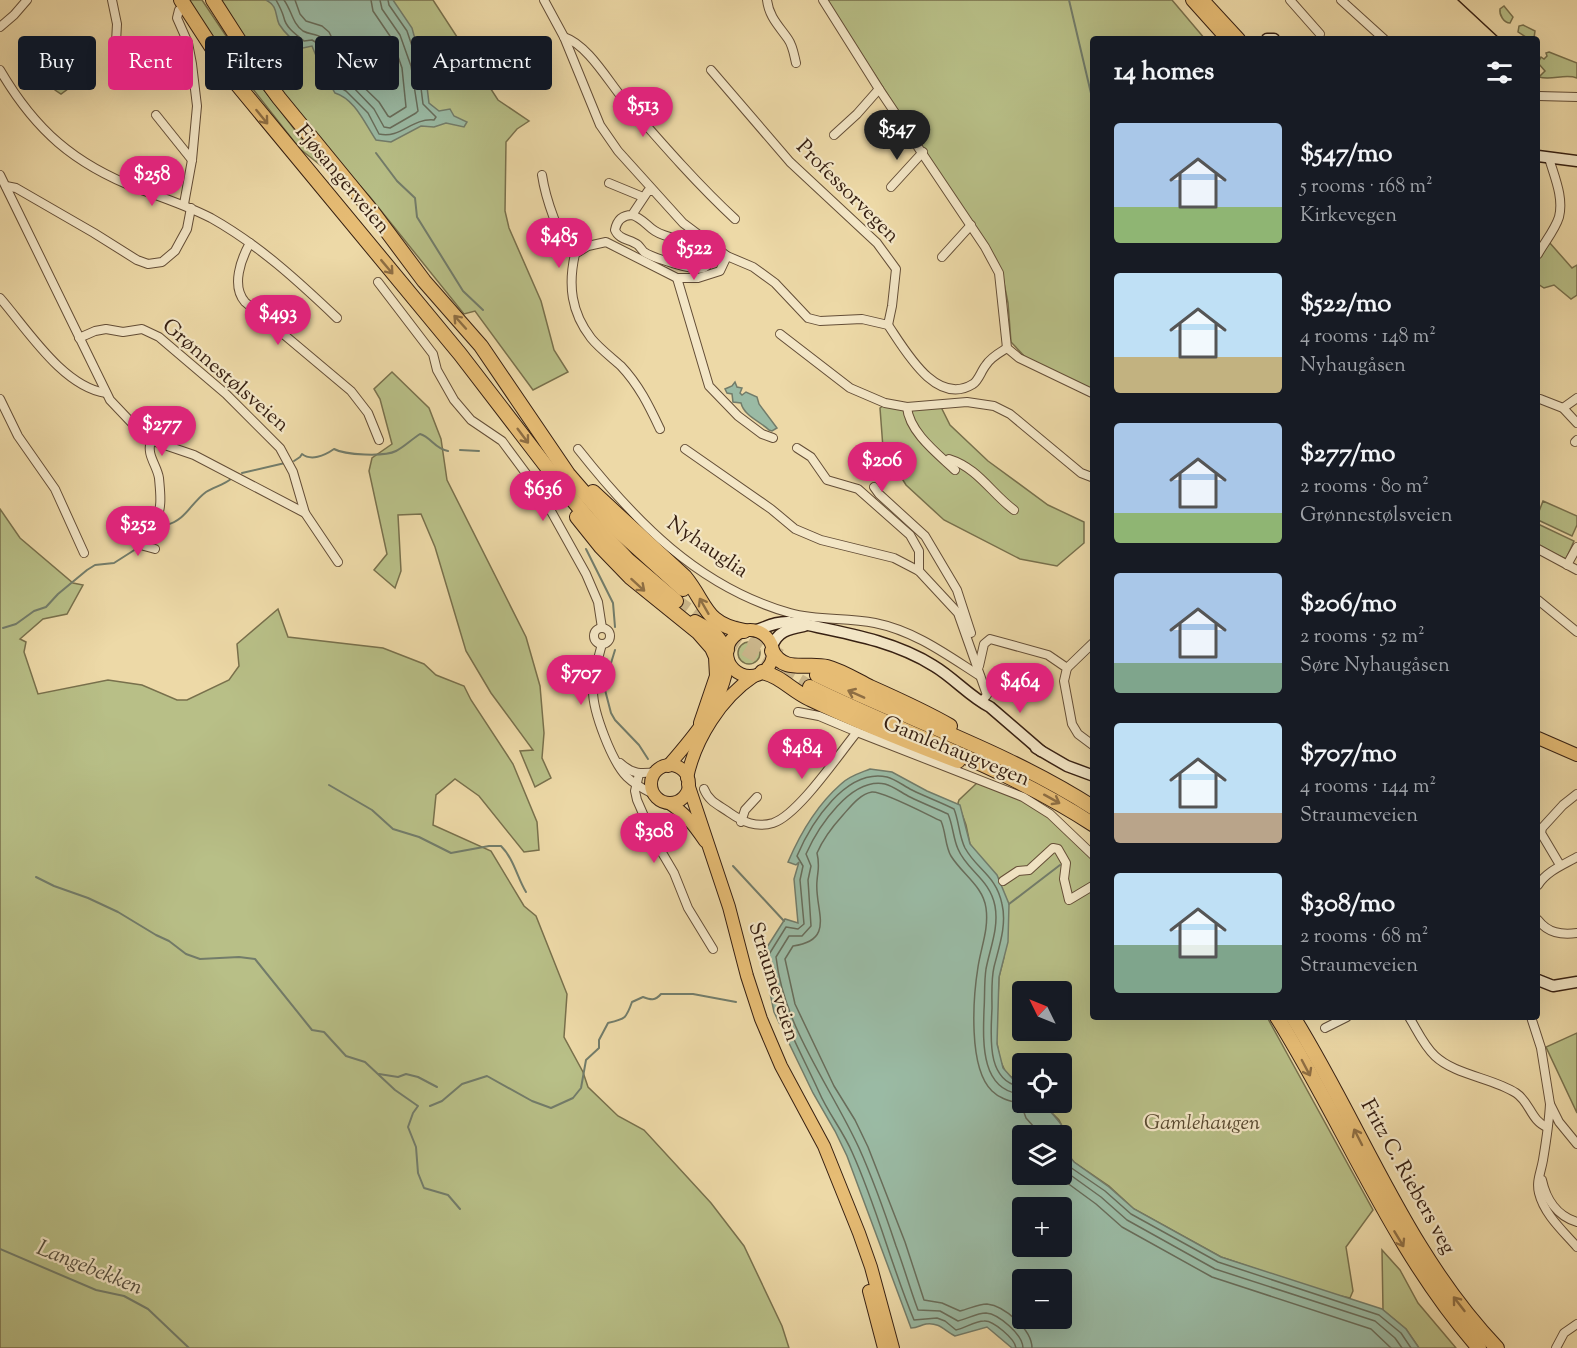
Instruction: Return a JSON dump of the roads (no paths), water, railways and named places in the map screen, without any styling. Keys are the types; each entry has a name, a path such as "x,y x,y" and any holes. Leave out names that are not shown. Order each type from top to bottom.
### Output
{"highway":[{"name":"Fjøsangerveien","path":"213,0 250,59 279,98 374,214 424,281 482,346 556,458"},
{"name":"Fjøsangerveien","path":"183,3 231,77 258,112 480,379 551,474 559,494 600,547 630,577 676,600"},
{"path":"556,458 676,600 716,657 717,676 701,723"},
{"path":"556,458 685,577 698,594 709,615 730,628 749,631"},
{"path":"676,600 712,632 728,656"},
{"path":"772,649 779,660 790,666 816,665 833,669 924,711 993,748 1090,806"},
{"path":"758,674 776,676 804,696 913,744 981,770 1009,776"},
{"path":"1044,778 973,744 813,681 1009,776 1090,823"},
{"name":"Fritz C. Riebers veg","path":"1279,1020 1403,1245 1447,1310 1479,1348"},
{"name":"Fritz C. Riebers veg","path":"1295,1020 1395,1206 1424,1254 1457,1301 1497,1348"}],"main road":[{"path":"1192,0 1224,36"},
{"path":"1203,0 1236,36"},
{"path":"1543,157 1577,160"},
{"path":"807,625 779,634 772,649 770,663 736,690 716,716 696,749 685,795 680,800 669,803 655,795 651,783 662,768 689,742 721,692 734,636 784,622 807,625 859,635 922,659 943,672 981,702 988,714 1013,735 1067,766 1090,775"},
{"path":"749,631 764,635 772,649"},
{"path":"728,656 738,673 758,674"},
{"path":"1540,739 1577,755"},
{"path":"662,768 680,768 688,781"},
{"name":"Straumeveien","path":"688,781 729,908 761,1019 811,1126 853,1236 884,1348"},
{"name":"Straumeveien","path":"669,803 690,819 708,845"},
{"path":"1540,981 1553,986 1577,982"},
{"name":"Straumeveien","path":"811,1126 824,1146 859,1233 871,1267 893,1348"}],"street":[{"path":"0,27 27,0"},
{"path":"112,0 117,24 116,36"},
{"path":"544,0 564,37 600,125 618,151 683,223 728,256 753,267 776,283 808,318 820,321 862,319 888,325 921,372 942,387 951,390 974,383 988,362 1007,348"},
{"path":"767,0 776,24 788,40 796,63"},
{"path":"823,0 879,89 971,225 999,273 1007,348 1019,358 1090,392"},
{"path":"1290,0 1320,34"},
{"path":"1341,0 1381,36"},
{"path":"6,186 12,186 136,260 148,264 162,262 175,251 187,229 196,117 196,91 188,43 177,18 183,3"},
{"path":"564,37 573,40 587,54 709,195 735,219"},
{"name":"Professorvegen","path":"711,70 790,162 877,243 896,269 888,325"},
{"path":"1,72 36,123 69,153 93,169 188,206 220,224 250,243 293,276 337,318"},
{"path":"834,135 879,89"},
{"path":"1540,96 1577,97"},
{"path":"156,115 192,160"},
{"path":"891,187 923,152"},
{"path":"1540,251 1557,222 1560,206 1558,187 1543,157"},
{"name":"Grønnestølsveien","path":"0,175 106,393 140,433 151,441 194,455 305,513"},
{"path":"542,175 544,189 561,232 570,250 575,254"},
{"path":"609,183 643,197"},
{"path":"632,214 639,217 657,233 704,248 711,257 710,262 704,268 699,269 676,264 646,253 637,244 618,236 615,230 620,219 632,214 648,191 653,191"},
{"path":"942,257 971,225"},
{"path":"660,429 644,395 622,367 591,339 579,320 572,300 570,284 575,254 588,246 606,242 677,278 698,278 720,271 728,256"},
{"path":"250,243 237,280 238,291 242,298 351,391 368,413 379,440"},
{"path":"677,278 709,386 738,416 762,434 773,438"},
{"path":"378,282 433,354 437,370 454,400 471,420 502,441 542,495 586,574 598,602 602,628 597,630 594,636 596,641 602,644 595,672 594,701 600,727 624,773 636,785 655,795"},
{"path":"0,298 63,370 95,391 106,393"},
{"name":"Grønnestølsveien","path":"79,338 106,329 123,332 142,329 159,337 226,394 276,443 293,472 305,513 338,562"},
{"path":"780,334 850,388 885,404 907,407 967,402 994,406 1010,414 1081,473 1090,476"},
{"path":"1563,408 1577,398"},
{"path":"0,399 18,436 55,489 84,553"},
{"path":"1540,399 1563,408 1577,423"},
{"path":"907,407 908,415 921,436 955,470"},
{"path":"151,441 150,453 159,476 160,507 157,517 142,535 141,540 144,546 155,549"},
{"name":"Nyhauglia","path":"578,448 645,526 661,541 719,583 788,612 824,619 862,621 894,627 916,637 980,676"},
{"path":"797,448 811,457 827,480 858,489 910,535 919,551 919,572"},
{"path":"685,449 771,509 795,529 821,540 894,558 919,572 958,613 979,666 987,695 981,702"},
{"path":"946,462 949,459 961,463 984,480 1014,510"},
{"path":"874,487 925,536 957,590 966,614 975,656"},
{"path":"1567,565 1577,547"},
{"path":"1540,550 1577,570"},
{"path":"1540,602 1577,632"},
{"path":"979,666 984,644 990,639 1048,655 1067,668"},
{"path":"1090,646 1067,668 1064,681 1072,724 1078,734 1090,743"},
{"name":"Gamlehaugvegen","path":"798,712 819,716 1023,797 1050,814 1090,852"},
{"name":"Gamlehaugvegen","path":"741,822 762,824 783,818 799,804 857,732"},
{"path":"617,760 627,769 639,774 662,768"},
{"path":"639,774 636,797 654,839 674,873 688,908 713,949"},
{"path":"704,789 708,799 741,822 745,810 757,797"},
{"path":"1560,865 1541,833 1542,828 1563,805 1577,794"},
{"path":"1003,882 1018,871 1029,870 1053,848 1058,849 1066,863 1064,879 1069,900 1090,887"},
{"path":"1540,882 1560,865 1577,857"},
{"path":"1540,922 1550,931 1563,934 1577,933"},
{"path":"1325,1028 1341,1020"},
{"path":"1411,1020 1436,1057 1446,1064 1517,1094 1528,1106 1534,1118 1547,1128"},
{"path":"1532,1020 1541,1048 1550,1104 1559,1122 1577,1144"},
{"path":"1550,1104 1538,1187 1545,1208 1577,1247"},
{"path":"1540,1173 1552,1204 1565,1217 1577,1221"},
{"path":"1556,1348 1564,1333 1577,1324"}],"water":[{"path":"266,0 393,0 412,28 414,36 411,36 411,90 427,90 429,103 439,111 450,109 454,116 467,122 464,127 446,123 434,127 421,126 391,142 376,140 354,106 333,90 399,90 399,36 315,36 315,53 312,46 303,48 303,36 287,34 279,24 270,2"},
{"path":"735,382 737,387 742,388 740,393 742,395 746,392 757,397 759,404 777,428 769,430 749,415 741,403 733,402 732,394 727,393 725,389"},
{"path":"870,769 892,772 927,791 960,805 970,844 997,875 1009,904 1008,942 999,977 997,1044 1003,1068 1012,1078 1012,1113 1051,1113 1061,1125 1012,1125 1012,1185 1072,1185 1072,1160 1134,1209 1221,1257 1382,1309 1406,1329 1419,1348 1012,1348 987,1327 955,1336 935,1324 911,1328 847,1156 813,1093 774,1012 762,955 785,919 798,923 794,879 799,862 796,865 788,862 798,841 832,792 855,775"}],"waterway":[{"path":"1069,0 1090,89"},
{"path":"376,153 397,181 415,198 417,217 463,291 483,310"},
{"path":"294,461 302,454 318,457 334,449 347,453 390,453 420,434 448,451"},
{"path":"460,450 479,451"},
{"path":"242,473 285,463"},
{"path":"3,628 16,624 34,611 46,607 58,594 95,565 114,563 161,533 166,525 183,516 206,492 231,479"},
{"path":"586,549 613,603 615,627"},
{"path":"615,650 604,686 611,713 648,759"},
{"path":"329,785 372,810 393,829 419,837 451,853 501,846 526,892"},
{"path":"1009,904 1060,865"},
{"path":"733,866 784,921"},
{"path":"36,877 118,912 169,941 186,954 200,959 239,957 255,959 312,1030 324,1032 346,1056 365,1062 395,1090 418,1106 408,1127 416,1147 418,1173 424,1188 448,1195 460,1209"},
{"path":"430,1106 442,1101 462,1084 487,1076 532,1101 551,1108 573,1098 581,1088 586,1060 599,1048 599,1040 608,1023 624,1017 632,1002 643,997 655,999 661,994 693,994 736,1002"},
{"path":"379,1074 398,1077 406,1074 418,1077 437,1087"},
{"name":"Langebekken","path":"0,1249 96,1290 124,1296 148,1309 189,1348"}],"tunnel":[{"path":"676,601 727,638 810,687"},
{"path":"733,626 780,656"}],"tram line":[{"path":"1458,0 1497,36"}],"park label":[{"name":"Gamlehaugen","path":"1202,1124"}]}
